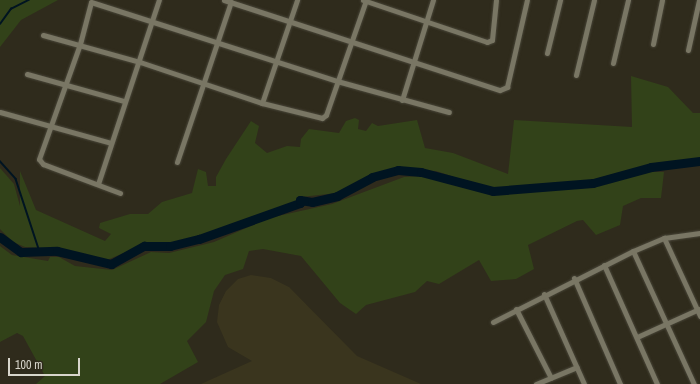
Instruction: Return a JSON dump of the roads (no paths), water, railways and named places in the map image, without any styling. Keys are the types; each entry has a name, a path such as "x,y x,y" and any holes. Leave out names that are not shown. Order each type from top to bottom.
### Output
{"street":[{"path":"98,184 124,101 140,62 159,0"},
{"path":"224,0 414,63 504,90 527,0"},
{"path":"262,103 297,0"},
{"path":"43,35 80,44 140,62 262,103 322,118 337,81 365,0 490,42 496,0"},
{"path":"402,100 433,0"},
{"path":"547,52 560,0"},
{"path":"576,75 594,0"},
{"path":"613,63 628,0"},
{"path":"653,44 662,0"},
{"path":"688,50 699,0"},
{"path":"120,193 40,162 50,125 80,44 91,2 275,62 402,100 449,112"},
{"path":"178,162 216,42 231,2"},
{"path":"27,74 65,86 124,101"},
{"path":"0,112 111,143"},
{"path":"493,322 574,278 633,250 664,238 700,233"},
{"path":"664,238 699,310 700,316"},
{"path":"633,250 665,325 694,384"},
{"path":"604,265 657,384"},
{"path":"574,278 620,384"},
{"path":"544,294 584,384"},
{"path":"516,309 551,378"},
{"path":"637,337 699,310"},
{"path":"536,384 577,367"}],"waterway":[{"path":"0,24 11,9 29,0"},
{"path":"0,161 16,179 40,252"},
{"path":"0,237 21,252 57,251 111,264 144,246 170,246 199,239 300,203 300,200 312,202 337,196 372,177 398,170 421,172 493,191 593,183 651,167 700,161"}]}
